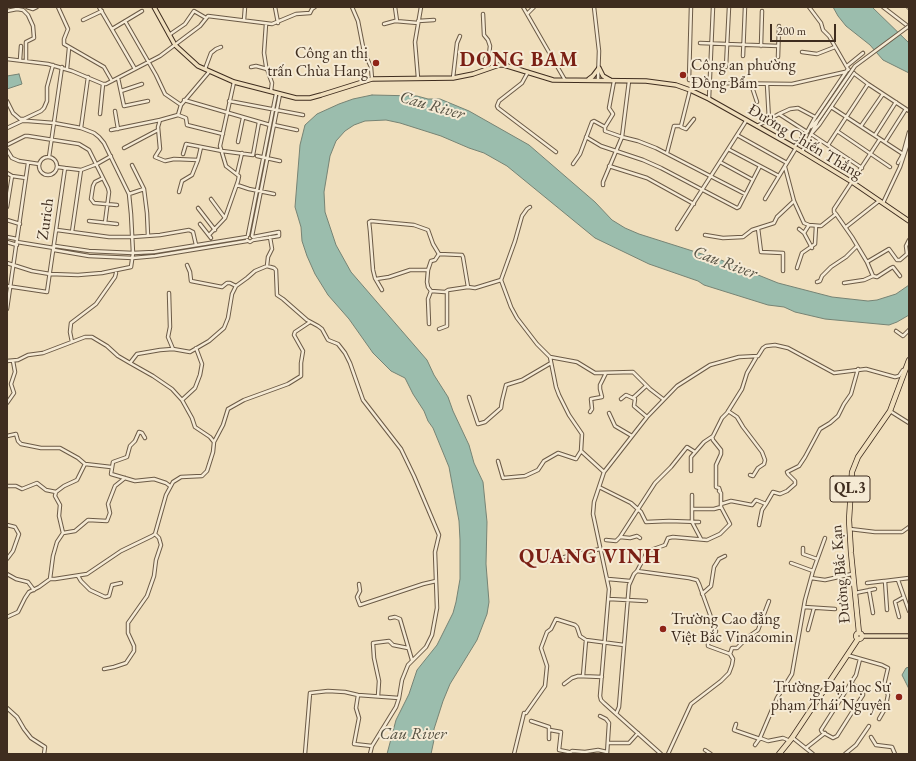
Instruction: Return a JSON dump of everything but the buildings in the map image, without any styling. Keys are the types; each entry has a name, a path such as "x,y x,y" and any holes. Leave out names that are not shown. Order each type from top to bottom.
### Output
{"highway":[{"name":"Đường Bắc Kạn","path":"860,636 853,574 850,529 851,480 853,465 890,410 909,360"},
{"path":"779,754 791,740 860,636"}],"main road":[{"name":"Đường Chiến Thắng","path":"154,7 168,36 175,45 191,60 205,70 234,82 296,98 310,98 372,79 453,78 473,74 499,65 504,65 547,79 565,81 613,80 665,83 690,90 709,99 802,152 852,182 909,221"},
{"path":"588,80 599,68 603,76 613,80"},
{"path":"860,636 909,636"}],"street":[{"path":"23,10 27,7 33,9 37,7"},
{"path":"58,7 68,26 68,32 63,42 69,48 104,67 112,81"},
{"path":"99,7 136,69"},
{"path":"244,20 245,7"},
{"path":"275,7 278,23"},
{"path":"7,60 20,60 62,67 103,84 149,62 175,45 200,26 206,18 210,16 266,24 278,23 296,14 310,13 315,7"},
{"path":"352,7 358,21 364,52 371,67 372,79"},
{"path":"395,7 397,21"},
{"path":"418,78 415,42 421,7"},
{"path":"523,7 554,59 565,81"},
{"path":"527,14 534,7"},
{"path":"594,7 599,51 598,80"},
{"path":"691,7 688,78 691,81 710,83 792,84 845,72"},
{"path":"709,99 713,7"},
{"path":"726,66 729,7"},
{"path":"743,56 745,7"},
{"path":"809,7 847,67 868,84 908,110 885,142"},
{"path":"802,152 818,120 855,66 909,27 884,7"},
{"path":"9,9 23,10 28,15 32,26 34,36 32,40 26,42 26,61"},
{"path":"83,20 102,11"},
{"path":"112,29 142,11"},
{"path":"761,46 762,11"},
{"path":"168,36 186,24 194,12 206,18"},
{"path":"483,14 484,35 490,46 489,55 485,59 485,70"},
{"path":"384,24 397,21 418,22 434,20"},
{"path":"125,21 149,62 165,94 181,104"},
{"path":"905,24 909,21"},
{"path":"266,24 264,53 267,69 272,83 271,92"},
{"path":"778,57 779,26"},
{"path":"453,78 457,43 460,36"},
{"path":"700,43 778,46"},
{"path":"20,60 21,46"},
{"path":"205,70 211,54 216,49 221,47"},
{"path":"802,52 817,54 835,47"},
{"path":"67,69 69,48"},
{"path":"807,132 847,67 863,53"},
{"path":"7,101 13,113 20,119 24,119 44,108 47,101 47,87 53,65"},
{"path":"251,67 256,66 267,69"},
{"path":"49,157 62,67"},
{"path":"178,115 181,104 209,72"},
{"path":"528,72 522,84 499,101 497,106 556,152"},
{"path":"811,134 819,125 854,74"},
{"path":"81,128 88,77"},
{"path":"118,78 124,106 148,101"},
{"path":"613,80 610,108 613,114 606,126 605,131 638,141 667,153 745,194"},
{"path":"602,185 622,137 629,81"},
{"path":"234,82 220,146 226,166 237,174"},
{"path":"100,114 103,84"},
{"path":"121,91 142,84"},
{"path":"751,84 757,102"},
{"path":"766,84 769,120"},
{"path":"828,145 868,84"},
{"path":"681,127 690,90"},
{"path":"247,238 276,94"},
{"path":"252,238 280,94"},
{"path":"861,126 883,94"},
{"path":"184,100 270,125"},
{"path":"230,101 303,115"},
{"path":"875,136 896,102"},
{"path":"831,107 902,154"},
{"path":"756,126 790,109 798,108 815,117"},
{"path":"115,111 118,129"},
{"path":"779,114 807,132"},
{"path":"111,130 178,115 186,118 187,125 223,134"},
{"path":"238,142 243,118"},
{"path":"667,153 674,126 686,129 694,119"},
{"path":"7,128 22,121 28,120 81,128 94,133 99,137 104,143 129,194 133,253 131,267 102,273 78,275 50,274 7,263"},
{"path":"160,120 158,130 160,149 155,156 165,161 174,159 198,160"},
{"path":"765,199 787,164 795,148 818,120"},
{"path":"677,229 746,121"},
{"path":"183,154 186,144 253,155 259,122"},
{"path":"573,164 580,154 593,122 606,126"},
{"path":"274,126 297,130"},
{"path":"124,148 158,130"},
{"path":"837,131 890,167"},
{"path":"898,163 909,132"},
{"path":"811,134 862,168"},
{"path":"737,135 787,164"},
{"path":"7,145 24,136 84,146 89,150 97,164 109,192 105,223"},
{"path":"586,138 616,152 643,160 738,208 760,166"},
{"path":"873,276 867,262 846,226 834,212 834,209 880,139"},
{"path":"883,204 900,167 909,140"},
{"path":"179,192 182,181 191,176 198,160 201,147"},
{"path":"728,149 779,176"},
{"path":"7,150 12,158 18,161 39,164"},
{"path":"200,224 210,237 225,218 237,185 239,176 237,174 242,154"},
{"path":"57,166 81,170 97,164 110,156"},
{"path":"257,156 280,161"},
{"path":"49,157 54,159 57,166 52,174 46,175 40,170 39,164 41,160 49,157"},
{"path":"720,162 753,180"},
{"path":"7,309 9,286 14,266 28,163"},
{"path":"132,165 144,189 148,236"},
{"path":"609,166 647,178 694,204"},
{"path":"785,167 794,201 804,223 808,225 821,226 836,214"},
{"name":"Zurich","path":"9,286 47,292 65,168"},
{"path":"72,232 81,170"},
{"path":"7,173 12,176 26,178"},
{"path":"7,207 12,176"},
{"path":"103,178 95,182 91,199 94,203 117,205"},
{"path":"237,185 274,194"},
{"path":"129,194 144,189"},
{"path":"211,199 225,218"},
{"path":"705,234 723,238 742,237 750,231 774,223 777,217 794,201"},
{"path":"846,226 879,201"},
{"path":"530,207 522,216 501,280 511,307 517,318 536,344 550,357 577,362 594,372 633,372 646,386 664,399"},
{"path":"198,208 215,230"},
{"path":"7,220 20,224"},
{"path":"382,290 373,270 369,222 371,220 414,225 427,229 438,254"},
{"path":"89,222 117,224"},
{"path":"804,233 808,225"},
{"path":"797,268 802,253 812,248 816,242 816,226"},
{"path":"758,228 761,252 783,253 783,271"},
{"path":"799,229 804,233 812,248"},
{"path":"57,230 109,237 148,236 189,230 193,232 196,245"},
{"path":"54,248 133,253 154,252 247,238 252,238 270,237 279,236 279,232 252,238 250,242 247,238"},
{"path":"7,237 17,242"},
{"path":"267,266 268,257 272,249 270,237"},
{"path":"7,242 17,242 54,248 89,256 133,258 155,256 247,238"},
{"path":"867,262 889,249 897,260 900,260 907,254 906,246 909,240"},
{"path":"817,282 820,281 822,276 831,267 846,257 857,246"},
{"path":"438,254 463,256 468,287"},
{"path":"431,291 427,282 428,270 431,261 435,260 438,254"},
{"path":"187,265 191,280 222,287 227,283 236,286"},
{"path":"130,363 135,356 139,354 173,349 190,352 209,341 224,328 232,294 236,286 255,271 267,266 276,270 277,295 284,299 310,322 322,329 328,340 338,344 345,353 363,400 400,449 414,476 438,535 435,552 437,608 432,635 426,647 408,665 402,680 399,698 392,715 372,746 370,754"},
{"path":"844,283 864,280 877,276 893,267 900,276"},
{"path":"376,279 389,277 410,270 428,270"},
{"path":"72,342 70,332 71,323 96,304 116,277 116,274"},
{"path":"431,291 445,292 447,290 468,287 475,288 501,280"},
{"path":"438,329 446,326 447,290"},
{"path":"428,324 428,299 431,291"},
{"path":"169,293 168,302 170,327 168,337 173,349"},
{"path":"7,617 18,612 29,592 50,579 87,574 121,551 155,534 170,486 177,479 193,476 200,477 205,474 213,452 214,442 223,425 227,411 244,400 288,384 301,376 303,351 294,335 295,332 310,322"},
{"path":"896,331 903,336 909,330"},
{"path":"7,361 13,361 28,355 50,351 86,337 92,337 170,388 182,400 192,418 195,427 214,442"},
{"path":"691,472 690,458 704,442 712,437 722,418 742,388 747,373 763,348 766,346 782,346 834,372 866,369 895,377 899,376 903,370 906,370"},
{"path":"182,400 195,388 200,375 202,364 196,348"},
{"path":"662,754 601,700 610,589 593,514 594,502 604,472 647,417 677,386 710,365 739,357 758,356"},
{"path":"498,461 503,478 525,476 538,470 544,461 558,453 576,459 581,451 582,434 569,415 559,395 550,357"},
{"path":"7,403 14,394 11,384 15,372 13,361"},
{"path":"469,397 479,424 488,420 501,409 507,384 522,380 551,363"},
{"path":"759,525 762,510 773,492 780,494 795,484 788,472 799,466 820,429 838,416 851,394 858,369"},
{"path":"590,412 592,409 591,399 602,397 600,385 606,372"},
{"path":"634,398 646,386"},
{"path":"621,399 626,395 634,398"},
{"path":"634,398 636,400 634,406 647,417"},
{"path":"890,410 909,423"},
{"path":"728,411 737,417 760,448 765,460 764,464 758,468 753,476 750,475"},
{"path":"609,413 615,426 632,436"},
{"path":"145,438 142,433 139,432 135,441 130,446 127,457 114,462 111,467 111,474 135,481 154,479 166,482 170,486"},
{"path":"7,436 16,434 18,441 21,444 41,448 60,448 80,459 85,464 111,467"},
{"path":"616,714 620,707 630,581 637,572 646,554 648,551 665,545 668,538 673,537 707,540 720,534 729,526 730,522 721,505 719,488 716,487 716,465 721,454 721,450 712,437"},
{"path":"606,540 616,541 620,537 655,484 687,447 695,452"},
{"path":"581,451 604,472"},
{"path":"7,486 16,486 22,489 37,483 46,490 56,492 65,485 77,480 85,464"},
{"path":"50,579 53,556 57,542 63,533 75,531 88,520 107,521 110,514 108,504 115,486 126,478"},
{"path":"599,487 625,499 639,510 646,522 699,522"},
{"path":"56,492 55,496 60,506 59,516 63,533"},
{"path":"692,495 692,522 701,539"},
{"path":"692,509 712,509 731,502 752,504 756,500 766,504"},
{"path":"7,525 15,527 19,534 13,551 7,559"},
{"path":"850,529 902,532 909,527"},
{"path":"104,669 126,663 134,651 128,626 147,596 154,576 156,560 161,545 159,537 155,534"},
{"path":"620,537 630,538 637,536 640,538"},
{"path":"754,745 760,739 777,698 792,674 804,607 811,578 816,559 825,538"},
{"path":"803,548 803,554 816,559"},
{"path":"547,561 600,549"},
{"path":"702,594 711,586 714,567 719,559 724,556"},
{"path":"791,563 813,571"},
{"path":"637,572 695,579 699,582 716,631 708,646 730,654"},
{"path":"7,574 16,579 28,582 34,590"},
{"path":"811,578 825,580 853,574"},
{"path":"78,576 90,590 105,597 109,596 112,585 122,583"},
{"path":"867,583 909,578"},
{"path":"608,579 630,581"},
{"path":"898,580 909,612"},
{"path":"359,584 360,591 357,598 360,605 436,581"},
{"path":"885,581 887,610"},
{"path":"855,593 875,589"},
{"path":"868,590 872,613"},
{"path":"899,617 895,602 904,597"},
{"path":"609,599 646,601"},
{"path":"668,754 691,704 721,681 732,669 733,661 730,654 732,648 737,648 758,630 769,601"},
{"path":"804,607 835,608"},
{"path":"808,630 814,608"},
{"path":"390,618 395,617 400,619 412,660"},
{"path":"514,754 525,713 545,686 547,666 542,647 547,632 551,629 555,620 559,619 574,625 577,627 580,636 586,640 624,645"},
{"path":"583,676 586,640"},
{"path":"378,696 379,681 374,658 373,642 389,641 393,645 408,648"},
{"path":"847,655 886,666 888,668 884,685 888,695 886,707 879,719"},
{"path":"851,683 863,691 863,695 835,738 833,738 822,732 822,729 857,673 860,659"},
{"path":"564,684 572,678 583,676 602,677"},
{"path":"305,754 310,693 328,691 399,698"},
{"path":"358,695 356,708 359,718 354,744 372,746"},
{"path":"7,708 17,716 31,738 45,747 44,754"},
{"path":"531,721 546,726 550,730 560,732 559,750 568,753 598,750 607,753 609,724 606,719 600,716"},
{"path":"736,724 734,730 768,741 783,738 791,740 806,748 813,754"},
{"path":"845,754 856,745 869,726"},
{"path":"549,739 550,730"},
{"path":"608,743 629,743 638,733"},
{"path":"806,748 825,734"},
{"path":"871,737 876,744 892,747 895,754"},
{"path":"704,750 711,754"}],"water":[{"path":"833,7 872,7 909,43 909,73 883,60 870,45 846,26"},
{"path":"19,74 22,84 7,89 7,76"},
{"name":"Cau River","path":"372,95 417,96 428,99 440,99 469,111 529,145 595,202 612,220 639,234 721,260 778,283 832,297 868,301 877,300 896,294 909,285 909,315 889,325 825,319 795,312 784,307 768,305 704,285 698,281 649,264 595,238 507,166 484,153 441,136 386,120 365,121 354,125 345,131 336,141 330,156 324,192 325,212 336,245 351,272 427,360 434,375 448,397 483,482 487,522 486,564 489,602 487,614 477,640 450,684 443,701 434,729 434,740 431,754 387,754 396,720 409,694 417,670 437,645 453,613 456,602 460,579 460,540 459,521 449,467 433,428 405,378 391,371 373,353 349,319 328,295 315,274 302,241 301,227 295,207 300,145 305,125 317,114 339,104"},
{"path":"909,667 909,689 902,675 906,668"}],"place":[{"name":"Công an thị trấn Chùa Hang","path":"376,63"},
{"name":"Công an phường Đồng Bẩm","path":"683,75"},
{"name":"Trường Cao đẳng Việt Bắc Vinacomin","path":"663,629"},
{"name":"Trường Đại học Sư phạm Thái Nguyên","path":"899,697"}],"district":[{"name":"DONG BAM","path":"519,61"},
{"name":"QUANG VINH","path":"590,558"}]}
